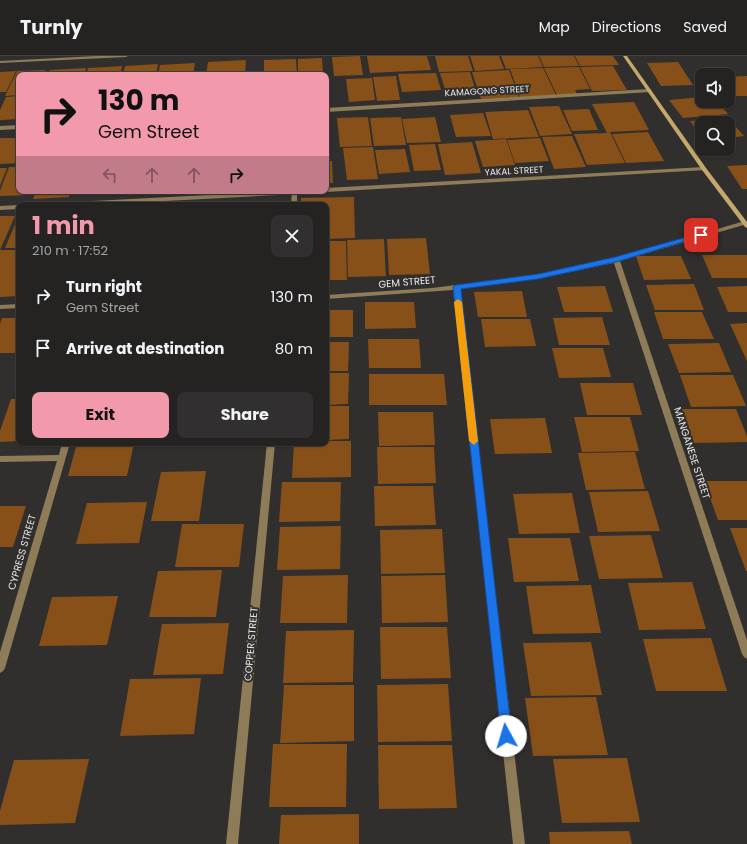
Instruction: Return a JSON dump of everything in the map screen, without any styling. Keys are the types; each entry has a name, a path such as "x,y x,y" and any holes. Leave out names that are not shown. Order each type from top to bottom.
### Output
{"street":[{"path":"0,62 126,56"},
{"path":"625,56 704,169 746,224"},
{"name":"KAMAGONG STREET","path":"329,110 649,91"},
{"path":"0,128 16,127"},
{"name":"YAKAL STREET","path":"329,190 704,169"},
{"path":"109,202 257,194"},
{"path":"0,208 16,207"},
{"name":"GEM STREET","path":"329,297 378,295 538,277 616,259 746,224"},
{"name":"MANGANESE STREET","path":"616,259 747,654"},
{"path":"456,287 519,844"},
{"path":"0,307 16,306"},
{"name":"CYPRESS STREET","path":"0,668 65,446"},
{"name":"COPPER STREET","path":"232,844 271,446"},
{"path":"0,459 61,458"}],"building":[{"path":"360,56 363,75 334,76 332,57"},
{"path":"367,56 427,56 431,70 370,73"},
{"path":"435,56 468,56 473,71 439,72"},
{"path":"470,56 499,56 504,69 475,71"},
{"path":"501,56 538,56 543,67 506,69"},
{"path":"539,56 574,56 579,66 544,67"},
{"path":"575,56 613,56 619,65 580,66"},
{"path":"322,58 323,72 298,72 298,59"},
{"path":"296,59 297,72 264,72 264,60"},
{"path":"246,60 245,72 206,72 208,62"},
{"path":"678,62 693,85 661,86 647,63"},
{"path":"195,63 194,72 159,72 160,65"},
{"path":"158,64 157,72 124,72 125,66"},
{"path":"122,66 121,72 87,72 88,68"},
{"path":"613,66 627,90 592,91 580,67"},
{"path":"579,67 590,89 575,90 577,94 557,95 544,68"},
{"path":"86,68 85,72 49,72 50,70"},
{"path":"543,68 556,95 520,97 510,69"},
{"path":"45,70 44,72 17,71"},
{"path":"509,70 519,97 481,99 472,72"},
{"path":"16,71 6,92 0,92 0,72"},
{"path":"470,72 477,95 447,96 440,73"},
{"path":"16,73 16,95 5,96"},
{"path":"436,73 441,90 402,92 398,74"},
{"path":"396,76 400,100 377,101 373,77"},
{"path":"747,76 747,96 735,96 735,77"},
{"path":"372,78 375,100 349,102 346,79"},
{"path":"16,96 16,119 0,120 0,110 6,97"},
{"path":"695,98 695,108 723,108 728,114 683,118 669,100"},
{"path":"634,102 649,130 610,132 625,163 587,165 574,134 607,133 592,104"},
{"path":"559,106 572,134 540,136 529,107"},
{"path":"589,109 598,130 572,131 563,110"},
{"path":"528,110 539,137 493,139 485,112"},
{"path":"483,113 491,136 456,137 450,115"},
{"path":"368,117 372,146 340,147 337,118"},
{"path":"401,117 406,145 374,146 370,118"},
{"path":"435,117 441,142 407,143 402,119"},
{"path":"690,121 695,121 695,128"},
{"path":"735,126 744,136 735,137"},
{"path":"648,132 664,161 626,163 612,134"},
{"path":"572,136 586,167 554,169 542,137"},
{"path":"0,138 16,138 16,163 0,164"},
{"path":"540,138 549,161 515,163 507,140"},
{"path":"506,139 515,165 483,167 475,141"},
{"path":"472,142 481,173 445,175 438,144"},
{"path":"435,144 441,170 414,171 409,145"},
{"path":"373,147 378,179 347,180 343,148"},
{"path":"405,149 410,172 379,174 375,150"},
{"path":"329,161 332,161 333,183 329,183"},
{"path":"747,165 747,189 742,189 727,166"},
{"path":"9,167 16,167 16,194 31,194 0,196 0,191"},
{"path":"0,168 7,168 0,186"},
{"path":"35,194 70,194 69,197 33,199"},
{"path":"354,197 355,238 329,239 329,202 301,202 301,198"},
{"path":"0,216 15,216 0,250"},
{"path":"16,222 16,248 5,248"},
{"path":"426,238 430,274 389,275 387,239"},
{"path":"384,239 386,276 348,277 347,240"},
{"path":"329,241 346,241 347,280 329,280"},
{"path":"0,250 16,250 16,296 0,297"},
{"path":"702,255 747,255 747,278 712,278"},
{"path":"636,256 681,256 691,279 644,280"},
{"path":"694,284 704,310 655,310 646,285"},
{"path":"605,286 613,312 564,312 557,287"},
{"path":"747,286 747,312 728,312 717,287"},
{"path":"522,291 527,317 478,317 474,292"},
{"path":"365,302 414,302 416,328 365,329"},
{"path":"329,310 353,310 353,337 329,337"},
{"path":"654,312 702,312 714,339 663,339"},
{"path":"602,317 610,345 559,345 553,318"},
{"path":"2,318 16,318 16,353 0,353 0,324"},
{"path":"481,319 530,319 536,346 485,347"},
{"path":"747,323 747,361 730,324"},
{"path":"368,339 419,339 421,368 369,368"},
{"path":"329,342 349,342 348,371 329,371"},
{"path":"719,343 731,372 679,373 668,344"},
{"path":"552,348 603,348 611,377 559,378"},
{"path":"329,373 349,373 348,404 329,405"},
{"path":"369,374 444,374 447,405 369,405"},
{"path":"680,375 733,375 746,406 691,407"},
{"path":"580,383 633,383 642,415 587,415"},
{"path":"11,399 16,399 16,441 0,442 0,431"},
{"path":"329,406 349,406 349,439 329,440"},
{"path":"682,409 736,409 747,436 747,442 694,443"},
{"path":"378,412 433,412 435,445 379,446"},
{"path":"574,417 630,417 639,451 582,452"},
{"path":"545,418 552,453 495,454 490,419"},
{"path":"329,441 351,441 351,477 292,478 294,446 329,446"},
{"path":"76,446 133,446 127,476 68,476"},
{"path":"377,447 434,447 436,483 378,484"},
{"path":"635,452 645,489 586,490 578,453"},
{"path":"206,471 199,521 151,521 161,472"},
{"path":"704,481 747,481 747,520 718,520"},
{"path":"282,482 341,482 340,521 279,522"},
{"path":"374,486 433,486 436,525 375,526"},
{"path":"648,491 660,531 598,532 589,492"},
{"path":"572,493 580,533 519,534 513,494"},
{"path":"147,502 139,543 76,544 87,503"},
{"path":"0,506 26,506 13,547 0,547"},
{"path":"182,524 244,524 239,567 175,567"},
{"path":"341,526 340,569 277,570 280,527"},
{"path":"730,528 747,528 747,571 746,571"},
{"path":"442,529 445,573 381,574 380,530"},
{"path":"651,535 663,578 599,579 589,536"},
{"path":"508,538 570,538 579,581 514,582"},
{"path":"222,570 216,617 149,617 158,571"},
{"path":"348,575 347,623 280,623 283,576"},
{"path":"445,575 448,622 382,623 381,576"},
{"path":"692,582 706,629 639,630 628,583"},
{"path":"591,585 601,633 533,634 526,586"},
{"path":"118,596 107,645 39,646 52,597"},
{"path":"229,623 223,674 153,675 162,624"},
{"path":"380,627 447,627 451,678 381,679"},
{"path":"354,630 353,682 283,683 286,631"},
{"path":"711,638 727,691 656,691 643,639"},
{"path":"591,642 602,695 531,696 523,643"},
{"path":"201,678 194,734 120,736 130,679"},
{"path":"448,684 452,741 378,742 377,685"},
{"path":"284,685 354,685 354,741 280,743"},
{"path":"596,697 608,755 533,756 525,698"},
{"path":"273,744 347,744 346,807 269,807"},
{"path":"378,745 452,745 457,808 379,809"},
{"path":"627,758 640,822 562,823 553,759"},
{"path":"89,759 75,823 0,825 0,811 14,760"},
{"path":"359,814 359,844 279,844 281,815"},
{"path":"629,831 632,844 550,844 549,832"}],"slow traffic":[{"path":"458,302 474,441"}],"route":[{"path":"506,736 456,287 538,277 616,259 701,235"}]}
